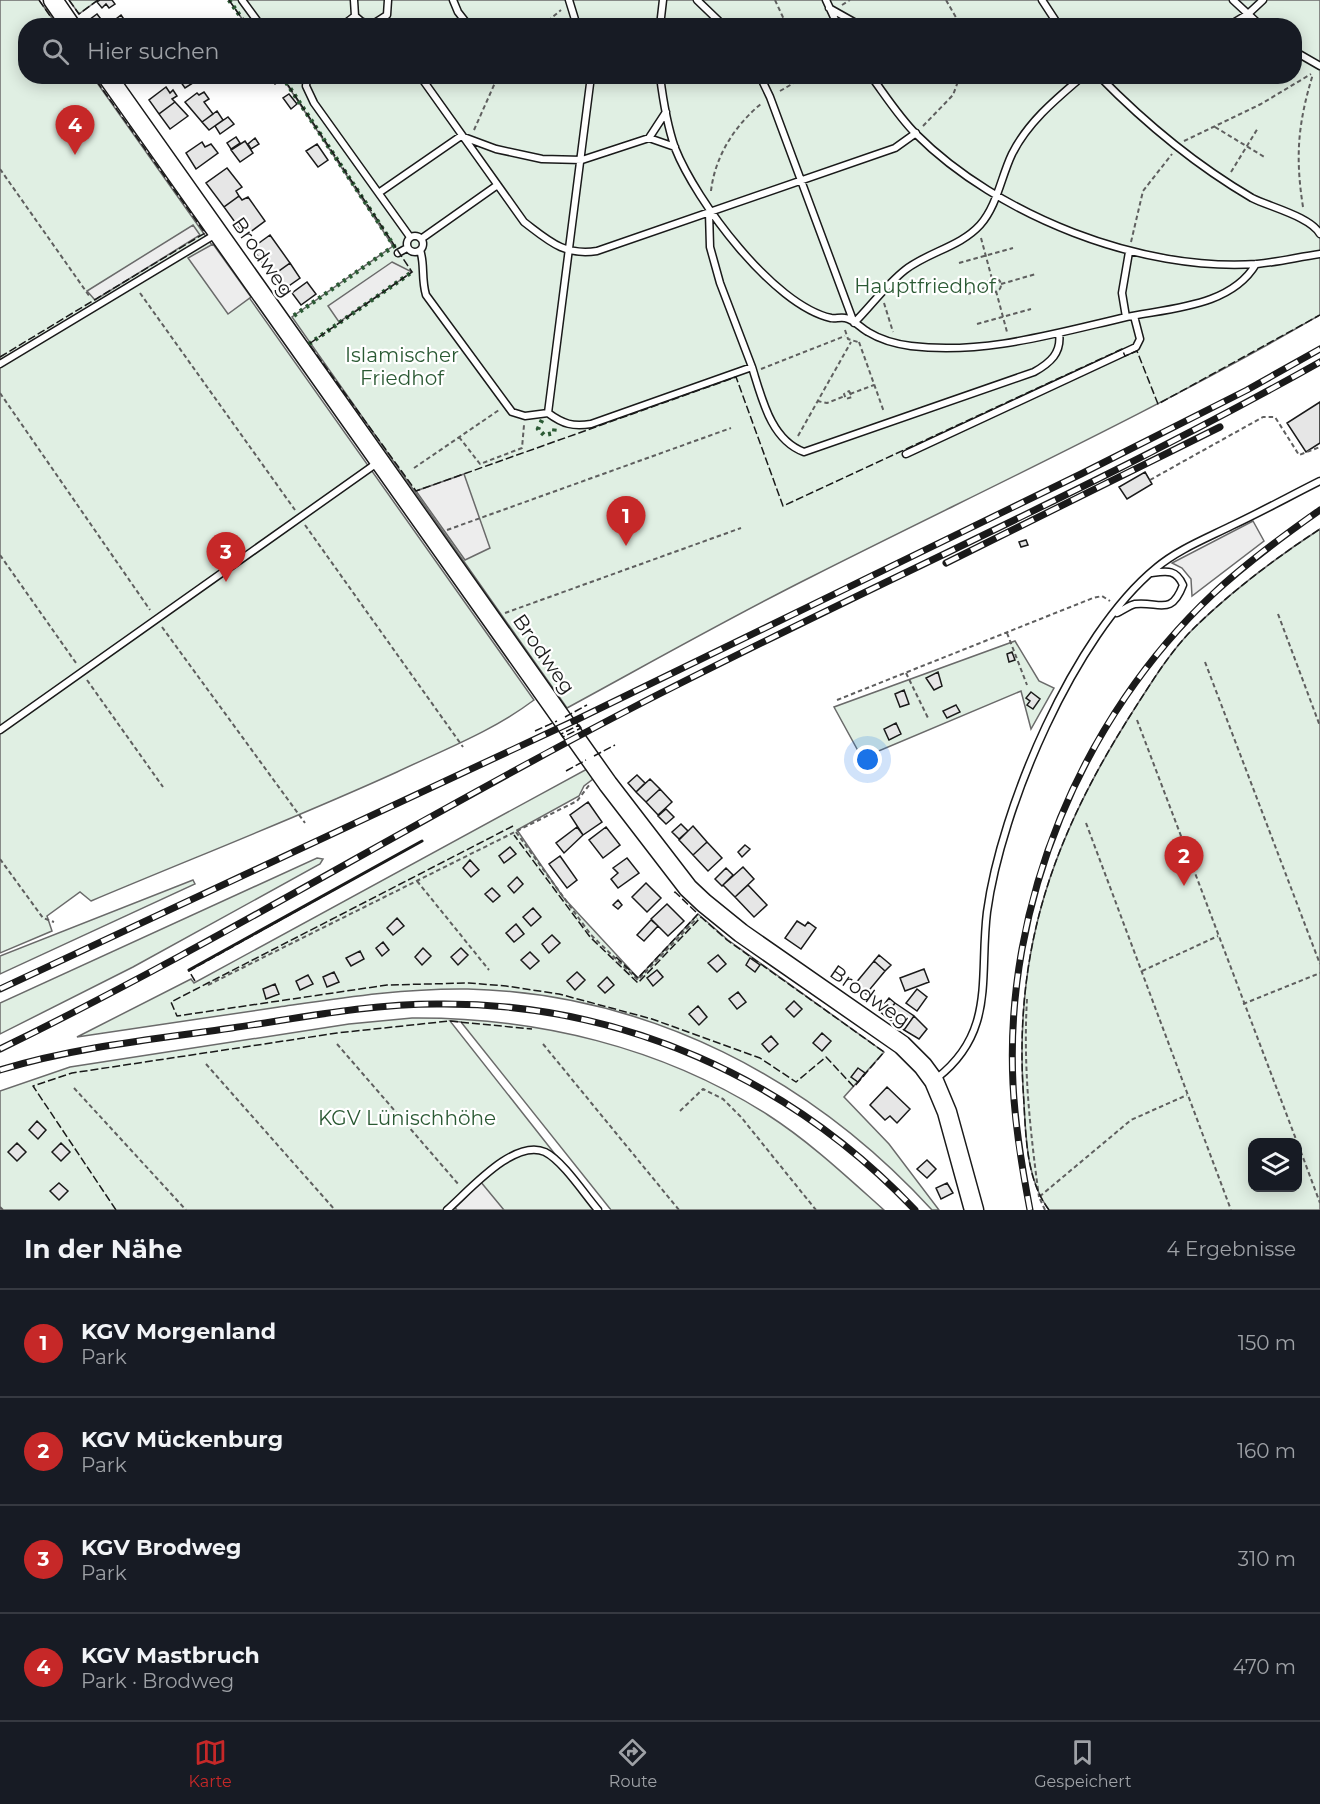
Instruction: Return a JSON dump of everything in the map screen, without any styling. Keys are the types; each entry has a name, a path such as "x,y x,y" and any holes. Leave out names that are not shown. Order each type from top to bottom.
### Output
{"street":[{"path":"53,0 65,18"},
{"name":"Brodweg","path":"113,84 602,776 688,888 707,906 902,1045 934,1081 947,1112 974,1210"}],"lane":[{"path":"242,0 255,18"},
{"path":"354,0 355,16 357,18"},
{"path":"386,18 387,0"},
{"path":"453,0 463,18"},
{"path":"661,18 663,0"},
{"path":"697,0 716,18"},
{"path":"826,0 834,18"},
{"path":"1042,0 1054,18"},
{"path":"1233,0 1252,18"},
{"path":"1241,18 1263,0"},
{"path":"569,1 574,18"},
{"path":"829,8 847,18"},
{"path":"1302,56 1320,66"},
{"path":"306,84 314,103 380,192 410,237 421,239 496,186"},
{"path":"425,84 496,186 524,222 546,239 569,252 597,251 895,148 916,134"},
{"path":"548,413 590,84"},
{"path":"661,84 675,147 709,212 739,249 801,304 831,318 846,318 882,339 897,343 945,348 1010,343 1214,298 1249,276 1256,264"},
{"path":"764,84 854,323"},
{"path":"877,84 916,134 996,195 1041,219 1129,252 1205,262 1256,264 1320,254"},
{"path":"854,323 905,270 929,254 970,234 978,227 996,195 1012,155 1024,134 1042,112 1074,84"},
{"path":"1106,84 1145,123 1176,149 1225,182 1262,203 1305,220 1320,234"},
{"path":"649,138 666,112"},
{"path":"380,192 461,136 496,149 542,159 582,160 649,138 675,147"},
{"path":"709,212 710,247 720,283 773,425 791,448 804,452 817,450 1048,364 1060,342 1059,333"},
{"path":"0,364 218,233"},
{"path":"398,253 407,248 410,237"},
{"path":"421,239 421,281 426,295 512,412 525,416 548,413 560,422 575,427 591,424 753,370"},
{"path":"407,248 416,252 420,250"},
{"path":"1125,317 1122,293 1129,252"},
{"path":"906,454 1136,347 1140,339 1134,316"},
{"path":"0,730 380,461"},
{"path":"934,1081 958,1056 981,1014 988,910 1019,788 1069,682 1114,614 1151,573 1207,538 1320,481"},
{"path":"1114,614 1135,604 1156,607 1169,605 1178,597 1183,585 1178,575 1169,570 1151,573"},
{"path":"447,1210 510,1155 536,1150 545,1152 557,1161 598,1210"}],"path":[{"path":"775,0 783,18"},
{"path":"946,0 956,18"},
{"path":"551,18 569,1"},
{"path":"1302,79 1314,72 1298,133 1297,167 1305,220"},
{"path":"471,138 495,84"},
{"path":"709,212 713,175 726,144 746,116 770,97 792,84"},
{"path":"916,134 953,95 957,84"},
{"path":"1129,252 1143,191 1176,149 1192,135 1261,104 1294,84"},
{"path":"1214,126 1266,158"},
{"path":"1225,182 1258,128"},
{"path":"0,170 96,306"},
{"path":"978,227 992,279"},
{"path":"959,263 1013,248"},
{"path":"1001,284 1036,274"},
{"path":"999,277 1001,284 1002,290 990,293 987,280 999,277"},
{"path":"968,294 988,287"},
{"path":"996,291 1010,343"},
{"path":"881,293 897,343"},
{"path":"977,324 1031,309"},
{"path":"753,370 845,336"},
{"path":"791,448 851,342"},
{"path":"859,342 889,424"},
{"path":"817,401 828,403 845,396 846,399 852,397 850,394 874,385"},
{"path":"0,393 156,619 305,823"},
{"path":"414,468 506,405"},
{"path":"459,437 480,464 522,448 525,416"},
{"path":"1150,480 1263,417 1275,417 1299,456 1320,447"},
{"path":"433,535 731,428"},
{"path":"491,619 741,528"},
{"path":"837,700 1102,596 1114,606 1114,614"},
{"path":"1278,614 1320,726"},
{"path":"1007,633 1027,686"},
{"path":"1204,662 1320,964"},
{"path":"906,673 929,720"},
{"path":"1137,720 1295,1138"},
{"path":"208,985 577,801 585,789 602,776"},
{"path":"1086,823 1231,1210"},
{"path":"516,832 591,935 638,980 707,906"},
{"path":"0,859 43,918 54,922"},
{"path":"417,881 489,970"},
{"path":"1141,972 1218,936"},
{"path":"1243,1004 1320,973"},
{"path":"1027,999 1025,1067 1032,1155 1039,1197 1045,1210"},
{"path":"337,1044 466,1194"},
{"path":"543,1044 679,1210"},
{"path":"206,1064 335,1210"},
{"path":"74,1088 186,1210"},
{"path":"680,1111 703,1089 723,1099 741,1117 816,1210"},
{"path":"1039,1197 1131,1120 1187,1095"},
{"path":"1302,1156 1320,1203"},
{"path":"0,1207 3,1210"}],"green space":[{"path":"0,0 39,0 52,18 18,18 18,84 98,84 534,700 502,721 467,739 283,822 91,901 80,892 47,916 52,931 0,953"},
{"path":"69,0 98,0 79,14"},
{"name":"Hauptfriedhof","path":"229,0 1320,0 1320,315 1195,384 811,577 567,708 292,317 393,246 287,84 1302,84 1302,18 241,18"},
{"path":"1320,529 1320,1210 1049,1210 1035,1183 1028,1152 1022,1036 1033,940 1045,894 1060,850 1079,806 1143,695 1176,648 1195,627 1255,575"},
{"path":"1015,641 1039,681 1054,688 1031,729 1021,691 862,758 834,707"},
{"path":"587,769 593,779 584,786 579,796 517,830 563,897 638,978 698,914 728,940 884,1052 844,1097 889,1144 939,1210 932,1210 885,1163 834,1120 780,1083 723,1052 663,1026 600,1007 535,995 468,989 420,990 326,1000 77,1037 191,979 194,983"},
{"path":"317,858 323,859 320,864 133,967 0,1034 0,1003"},
{"path":"193,880 195,884 0,974 0,956"},
{"name":"KGV Lünischhöhe","path":"412,1018 459,1019 551,1030 641,1054 685,1071 727,1091 784,1125 828,1160 884,1210 611,1210 461,1022 450,1021 599,1210 0,1210 0,1091 70,1067 349,1024"}],"shaded area":[{"path":"193,225 200,235 95,300 87,291"},
{"path":"213,244 251,297 228,314 188,258"},
{"path":"392,262 412,272 339,322 328,306"},
{"path":"464,474 490,548 465,560 416,491"},
{"path":"1253,521 1264,541 1192,596 1191,579 1182,568 1172,563"},
{"path":"480,1181 504,1210 457,1210 453,1205"}],"building":[{"path":"112,0 115,4 109,8 106,4 102,8 97,2"},
{"path":"166,87 170,93 173,90 177,96 172,99 175,102 159,114 149,100"},
{"path":"204,92 209,99 204,102 213,114 202,122 185,102 197,93 199,95"},
{"path":"289,94 297,104 291,109 283,98"},
{"path":"175,102 188,116 170,129 159,114"},
{"path":"217,111 223,120 209,130 202,122"},
{"path":"228,117 234,124 220,134 215,126"},
{"path":"236,137 240,143 231,149 227,143"},
{"path":"255,138 259,144 251,149 248,144"},
{"path":"245,141 253,153 240,162 231,150"},
{"path":"202,142 205,147 211,144 218,153 196,169 186,153"},
{"path":"317,144 328,160 318,167 306,151"},
{"path":"227,168 242,187 236,191 239,196 224,207 206,183"},
{"path":"239,196 242,200 248,197 265,221 245,236 224,207"},
{"path":"270,235 290,263 272,276 252,248"},
{"path":"290,263 300,278 283,290 272,276"},
{"path":"307,282 316,294 301,305 292,293"},
{"path":"1320,402 1320,443 1306,452 1287,423"},
{"path":"1145,472 1152,484 1127,499 1119,487"},
{"path":"1026,540 1028,545 1021,547 1019,542"},
{"path":"1012,652 1015,660 1009,662 1007,654"},
{"path":"938,672 942,686 934,690 926,678"},
{"path":"904,690 909,704 900,707 895,694"},
{"path":"1031,692 1040,699 1033,709 1027,705 1030,701 1026,698"},
{"path":"956,705 960,712 947,718 943,711"},
{"path":"896,723 901,734 889,740 884,729"},
{"path":"637,775 645,783 636,792 628,783"},
{"path":"650,779 660,789 646,802 636,792"},
{"path":"660,789 672,802 658,815 646,802"},
{"path":"588,802 602,822 583,835 570,815"},
{"path":"666,809 674,817 666,824 658,816"},
{"path":"681,824 688,831 679,839 672,832"},
{"path":"693,826 707,842 693,855 679,840"},
{"path":"577,827 583,835 564,853 556,843"},
{"path":"606,827 620,845 603,858 589,840"},
{"path":"707,842 722,858 708,871 693,855"},
{"path":"745,845 750,849 742,857 738,852"},
{"path":"510,847 516,854 504,863 499,856"},
{"path":"560,856 577,880 567,888 549,864"},
{"path":"627,858 639,873 618,888 611,879 618,873 613,868"},
{"path":"470,860 479,870 471,877 463,868"},
{"path":"743,867 754,879 735,897 723,885"},
{"path":"726,868 733,875 722,886 715,879"},
{"path":"517,877 523,884 514,893 508,886"},
{"path":"646,883 661,898 647,912 632,897"},
{"path":"748,885 767,905 754,917 735,897"},
{"path":"492,888 500,896 493,902 485,894"},
{"path":"618,900 622,905 618,909 613,905"},
{"path":"667,904 684,921 668,936 651,919"},
{"path":"533,908 541,917 531,926 523,917"},
{"path":"397,918 404,926 393,935 387,928"},
{"path":"651,920 658,926 644,941 637,935"},
{"path":"797,921 805,926 808,922 816,928 801,949 785,938"},
{"path":"516,924 524,934 514,942 506,933"},
{"path":"552,935 560,943 549,953 542,944"},
{"path":"383,942 389,950 382,956 376,948"},
{"path":"423,948 431,956 422,965 415,957"},
{"path":"461,948 468,955 458,965 451,957"},
{"path":"360,951 364,959 351,966 346,958"},
{"path":"530,952 539,961 530,969 521,960"},
{"path":"718,955 726,964 717,972 708,963"},
{"path":"879,955 891,965 885,971 874,961"},
{"path":"750,958 760,965 755,972 746,965"},
{"path":"874,961 885,971 866,994 855,984"},
{"path":"924,969 929,982 905,991 900,978"},
{"path":"657,970 663,977 653,986 647,978"},
{"path":"334,972 339,982 327,987 323,977"},
{"path":"577,972 585,980 575,990 567,981"},
{"path":"308,975 313,984 300,990 296,981"},
{"path":"607,977 614,985 605,993 598,986"},
{"path":"275,984 279,994 266,999 263,989"},
{"path":"917,989 927,997 917,1011 906,1003"},
{"path":"738,992 746,1002 737,1009 729,999"},
{"path":"889,998 895,1003 885,1016 879,1011"},
{"path":"794,1001 802,1009 794,1017 786,1009"},
{"path":"895,1003 914,1016 904,1030 885,1016"},
{"path":"698,1006 707,1017 699,1025 689,1014"},
{"path":"914,1016 927,1029 919,1039 904,1030"},
{"path":"822,1033 831,1041 822,1051 813,1043"},
{"path":"771,1036 778,1044 769,1052 762,1044"},
{"path":"858,1068 865,1073 858,1082 851,1077"},
{"path":"887,1087 910,1109 897,1123 890,1116 885,1120 870,1105"},
{"path":"37,1121 46,1130 38,1139 29,1130"},
{"path":"17,1143 26,1152 17,1161 8,1152"},
{"path":"61,1143 70,1152 61,1161 52,1152"},
{"path":"927,1160 936,1169 927,1178 917,1169"},
{"path":"59,1183 68,1191 59,1200 50,1191"},
{"path":"947,1183 953,1193 941,1199 936,1188"}],"railway":[{"path":"0,989 576,720 1081,474 1247,390 1320,349"},
{"path":"0,1049 160,967 632,708 1150,453 1320,362"},
{"path":"946,563 1220,427"},
{"path":"1030,1210 1019,1147 1014,1100 1014,1016 1022,949 1038,882 1061,818 1090,756 1125,697 1166,643 1213,594 1265,550 1320,510"},
{"path":"0,1070 57,1055 115,1044 385,1006 437,1004 505,1007 571,1017 635,1033 697,1057 757,1086 813,1122 866,1163 915,1210"}],"hedge":[{"path":"229,0 241,18"},
{"path":"287,84 394,246 292,317"},
{"path":"309,344 412,272"},
{"path":"542,420 538,429 544,435 554,433 555,425"}],"fence":[{"path":"39,0 51,18"},
{"path":"69,0 79,14 98,0"},
{"path":"229,0 241,18"},
{"path":"0,357 205,233 99,84"},
{"path":"287,84 412,272 309,344 416,491 736,377 783,506 1122,349 1125,356 1137,351 1158,404 1320,315"},
{"path":"1049,1210 1035,1183 1028,1152 1022,1036 1033,940 1060,850 1079,806 1102,763 1143,695 1176,648 1195,627 1239,588 1320,529"},
{"path":"565,717 587,705"},
{"path":"535,731 557,721"},
{"path":"579,725 581,728 563,737 561,734 579,725"},
{"path":"594,756 615,745"},
{"path":"566,771 586,760"},
{"path":"513,826 171,1002 177,1016 387,985 469,983 559,994 652,1019 760,1058 796,1082 826,1057 854,1087 884,1052 727,940 701,917 638,983 590,937 514,835"},
{"path":"195,981 189,971 404,851"},
{"path":"616,957 638,978 698,914 675,892 673,894"},
{"path":"116,1210 33,1086 72,1073 337,1033 449,1021 532,1029"}],"wall":[{"path":"189,970 422,841"}],"place":[{"name":"KGV Mastbruch","path":"75,155"},
{"name":"KGV Morgenland","path":"626,546"},
{"name":"KGV Brodweg","path":"226,582"},
{"name":"KGV Mückenburg","path":"1184,886"}],"park label":[{"name":"Islamischer Friedhof","path":"402,366"}]}
